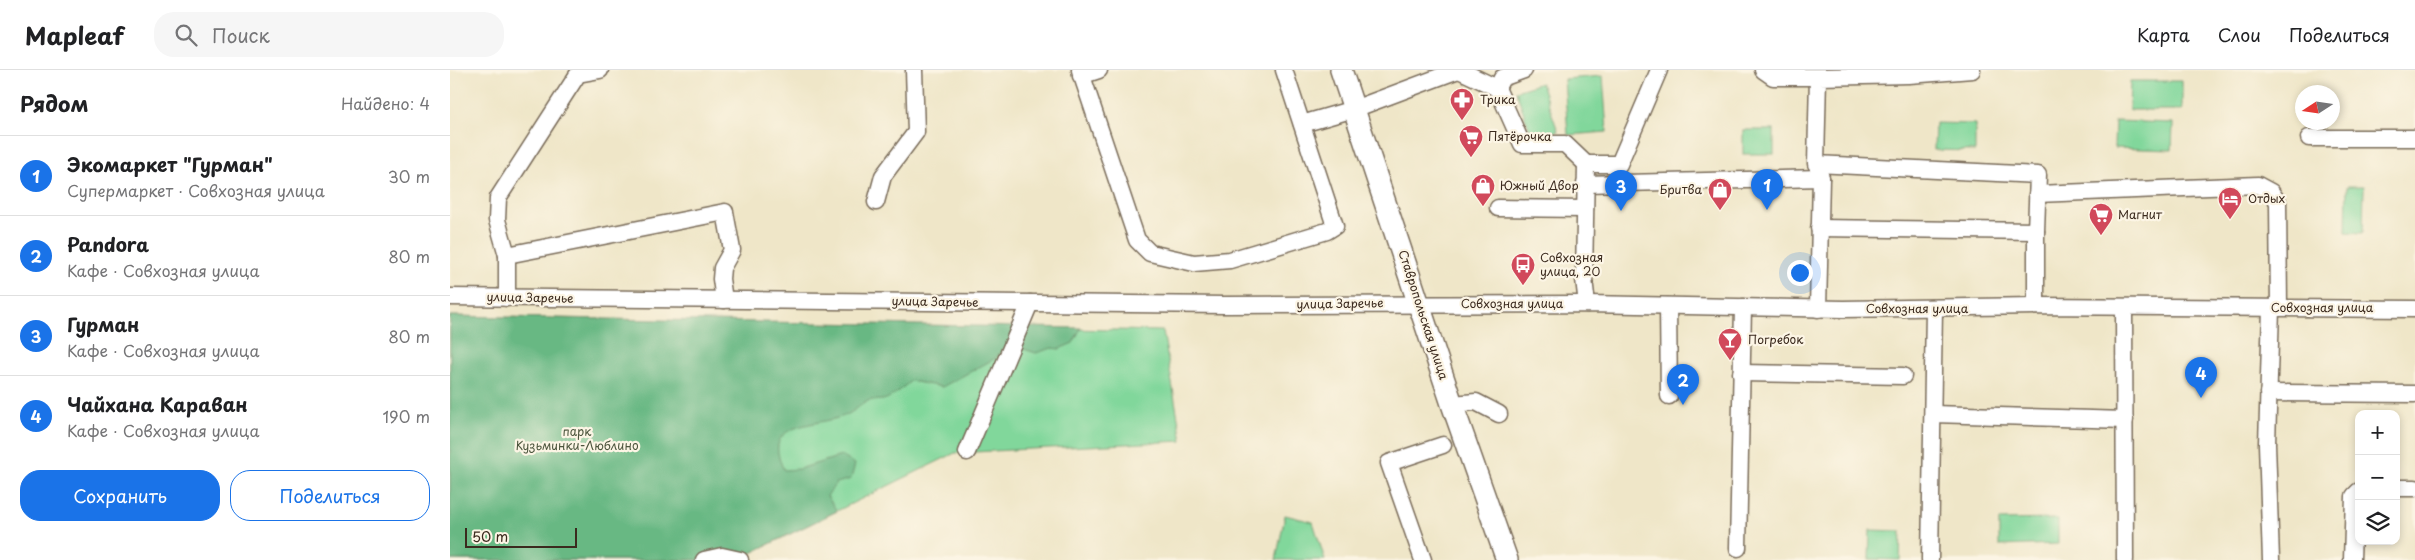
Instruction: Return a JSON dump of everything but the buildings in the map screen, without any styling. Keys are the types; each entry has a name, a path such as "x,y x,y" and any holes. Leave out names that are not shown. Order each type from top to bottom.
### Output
{"main road":[{"name":"Ставропольская улица","path":"1341,70 1452,404 1507,560"}],"street":[{"path":"507,298 507,255 497,220 498,198 578,74 600,70"},
{"path":"876,202 883,176 916,132 914,70"},
{"path":"1099,70 1081,73 1137,240 1150,253 1194,262 1230,260 1327,231 1335,226 1284,70"},
{"path":"1302,124 1354,109 1458,70 1498,88 1522,144 1565,144 1586,164 1619,164 1659,70"},
{"path":"1498,88 1502,78 1524,70"},
{"path":"1764,70 1773,77 1909,75 1972,70"},
{"path":"1818,77 1818,309"},
{"path":"2309,138 2415,138"},
{"path":"1586,164 1584,279 1586,304"},
{"path":"1585,184 1819,171 2038,175 2036,306"},
{"path":"2037,194 2258,185 2272,192 2278,202 2275,308 2266,444 2271,560"},
{"path":"1498,208 1585,208"},
{"path":"507,255 725,212 732,250 722,268 724,300"},
{"path":"1819,228 2036,231"},
{"name":"улица Заречье","path":"450,297 1030,303 1419,303"},
{"path":"967,452 1030,303"},
{"name":"Совхозная улица","path":"1419,303 1586,304 1818,309 1934,309 2036,306 2415,309"},
{"path":"1668,306 1669,396"},
{"path":"1738,548 1743,307"},
{"path":"2124,308 2126,420 2125,560"},
{"path":"1930,560 1934,309"},
{"path":"1741,373 1903,376"},
{"path":"2268,393 2415,394"},
{"path":"1452,404 1476,402 1499,414"},
{"path":"1933,414 2126,420"},
{"path":"1423,560 1389,462 1443,445"},
{"path":"2400,488 2415,488"},
{"path":"2352,560 2355,495"},
{"path":"704,560 722,556 740,560"}],"green space":[{"path":"1603,76 1607,132 1568,135 1564,79"},
{"path":"2130,81 2182,81 2182,110 2129,110"},
{"path":"1541,83 1558,131 1533,140 1516,91"},
{"path":"2115,121 2173,123 2172,150 2114,148"},
{"path":"1935,123 1975,124 1975,151 1934,150"},
{"path":"1743,130 1774,130 1774,154 1743,154"},
{"path":"2347,186 2364,186 2363,233 2346,232"},
{"name":"парк Кузьминки-Люблино","path":"450,316 1163,331 1182,441 955,453 737,560 450,560"},
{"name":"парк Кузьминки-Люблино","path":"450,316 1081,328 1073,343 1059,349 1052,348 1036,353 1021,348 1005,348 994,359 942,387 911,381 894,395 886,399 870,400 845,416 792,429 784,435 779,443 778,454 784,470 799,469 841,456 855,464 851,479 836,483 827,496 837,511 737,560 450,560"},
{"path":"1285,515 1313,522 1325,560 1276,560"},
{"path":"2058,519 2058,544 1999,546 1999,520"},
{"path":"1870,530 1901,531 1900,560 1869,559"}],"place":[{"name":"Трика","path":"1462,121"},
{"name":"Пятёрочка","path":"1471,158"},
{"name":"Южный Двор","path":"1483,207"},
{"name":"Экомаркет \"Гурман\"","path":"1767,210"},
{"name":"Гурман","path":"1621,211"},
{"name":"Бритва","path":"1720,211"},
{"name":"Отдых","path":"2230,220"},
{"name":"Магнит","path":"2101,236"},
{"name":"Совхозная улица, 20","path":"1523,286"},
{"name":"Погребок","path":"1730,361"},
{"name":"Чайхана Караван","path":"2201,398"},
{"name":"Pandora","path":"1683,405"}]}
